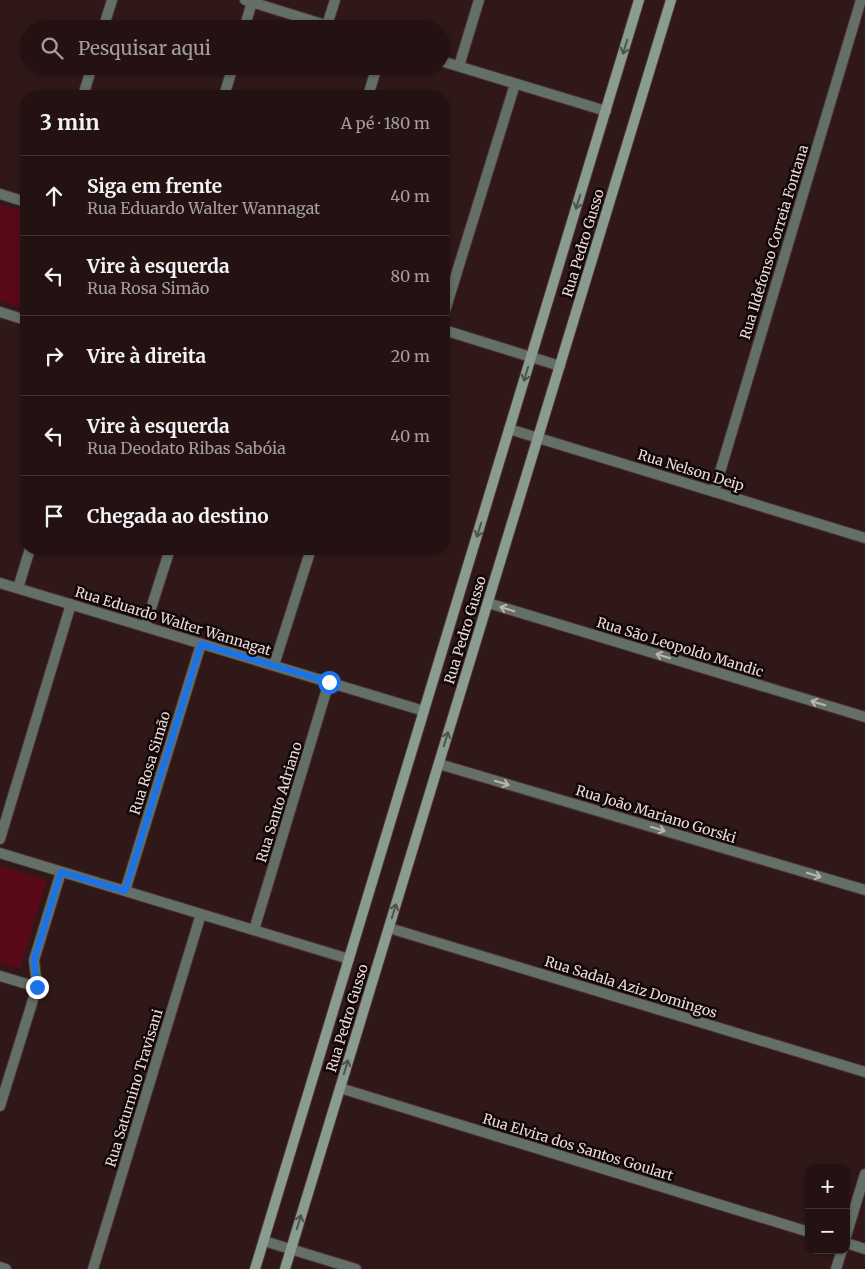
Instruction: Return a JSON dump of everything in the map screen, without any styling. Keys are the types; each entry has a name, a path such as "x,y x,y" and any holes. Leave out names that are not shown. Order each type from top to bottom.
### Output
{"main road":[{"name":"Rua Pedro Gusso","path":"255,1269 639,0"},
{"name":"Rua Pedro Gusso","path":"285,1269 671,0"}],"street":[{"path":"106,20 112,0"},
{"path":"329,20 335,0"},
{"path":"459,66 479,0"},
{"name":"Rua Ildefonso Correia Fontana","path":"714,492 861,0"},
{"path":"245,20 248,1 311,20"},
{"path":"450,64 606,111"},
{"path":"85,90 89,75"},
{"path":"226,90 230,75"},
{"path":"370,90 375,75"},
{"path":"450,295 515,84"},
{"path":"0,194 20,200"},
{"path":"0,312 20,318"},
{"path":"450,332 560,366"},
{"name":"Rua Nelson Deip","path":"509,430 865,538"},
{"path":"18,588 28,555"},
{"path":"145,627 168,555"},
{"path":"274,665 309,555"},
{"name":"Rua Eduardo Walter Wannagat","path":"0,583 424,711"},
{"name":"Rua São Leopoldo Mandic","path":"488,603 865,718"},
{"path":"0,839 71,604"},
{"name":"Rua Rosa Simão","path":"125,891 201,644"},
{"name":"Rua Santo Adriano","path":"254,930 329,682"},
{"name":"Rua João Mariano Gorski","path":"439,764 865,890"},
{"path":"0,853 349,959"},
{"path":"0,1106 37,987 34,960 61,872"},
{"name":"Rua Saturnino Travisani","path":"93,1269 201,914"},
{"name":"Rua Sadala Aziz Domingos","path":"389,928 865,1072"},
{"path":"0,976 37,987"},
{"name":"Rua Elvira dos Santos Goulart","path":"340,1088 805,1231"},
{"path":"850,1223 865,1174"},
{"path":"264,1241 356,1269"},
{"path":"850,1245 865,1249"},
{"path":"836,1269 841,1254"},
{"path":"0,1267 6,1269"}],"shaded area":[{"path":"0,204 20,210 20,307 0,301"},
{"path":"0,866 47,880 20,969 0,963"}],"route":[{"path":"37,987 34,960 61,872 125,891 201,644 329,682"}]}
